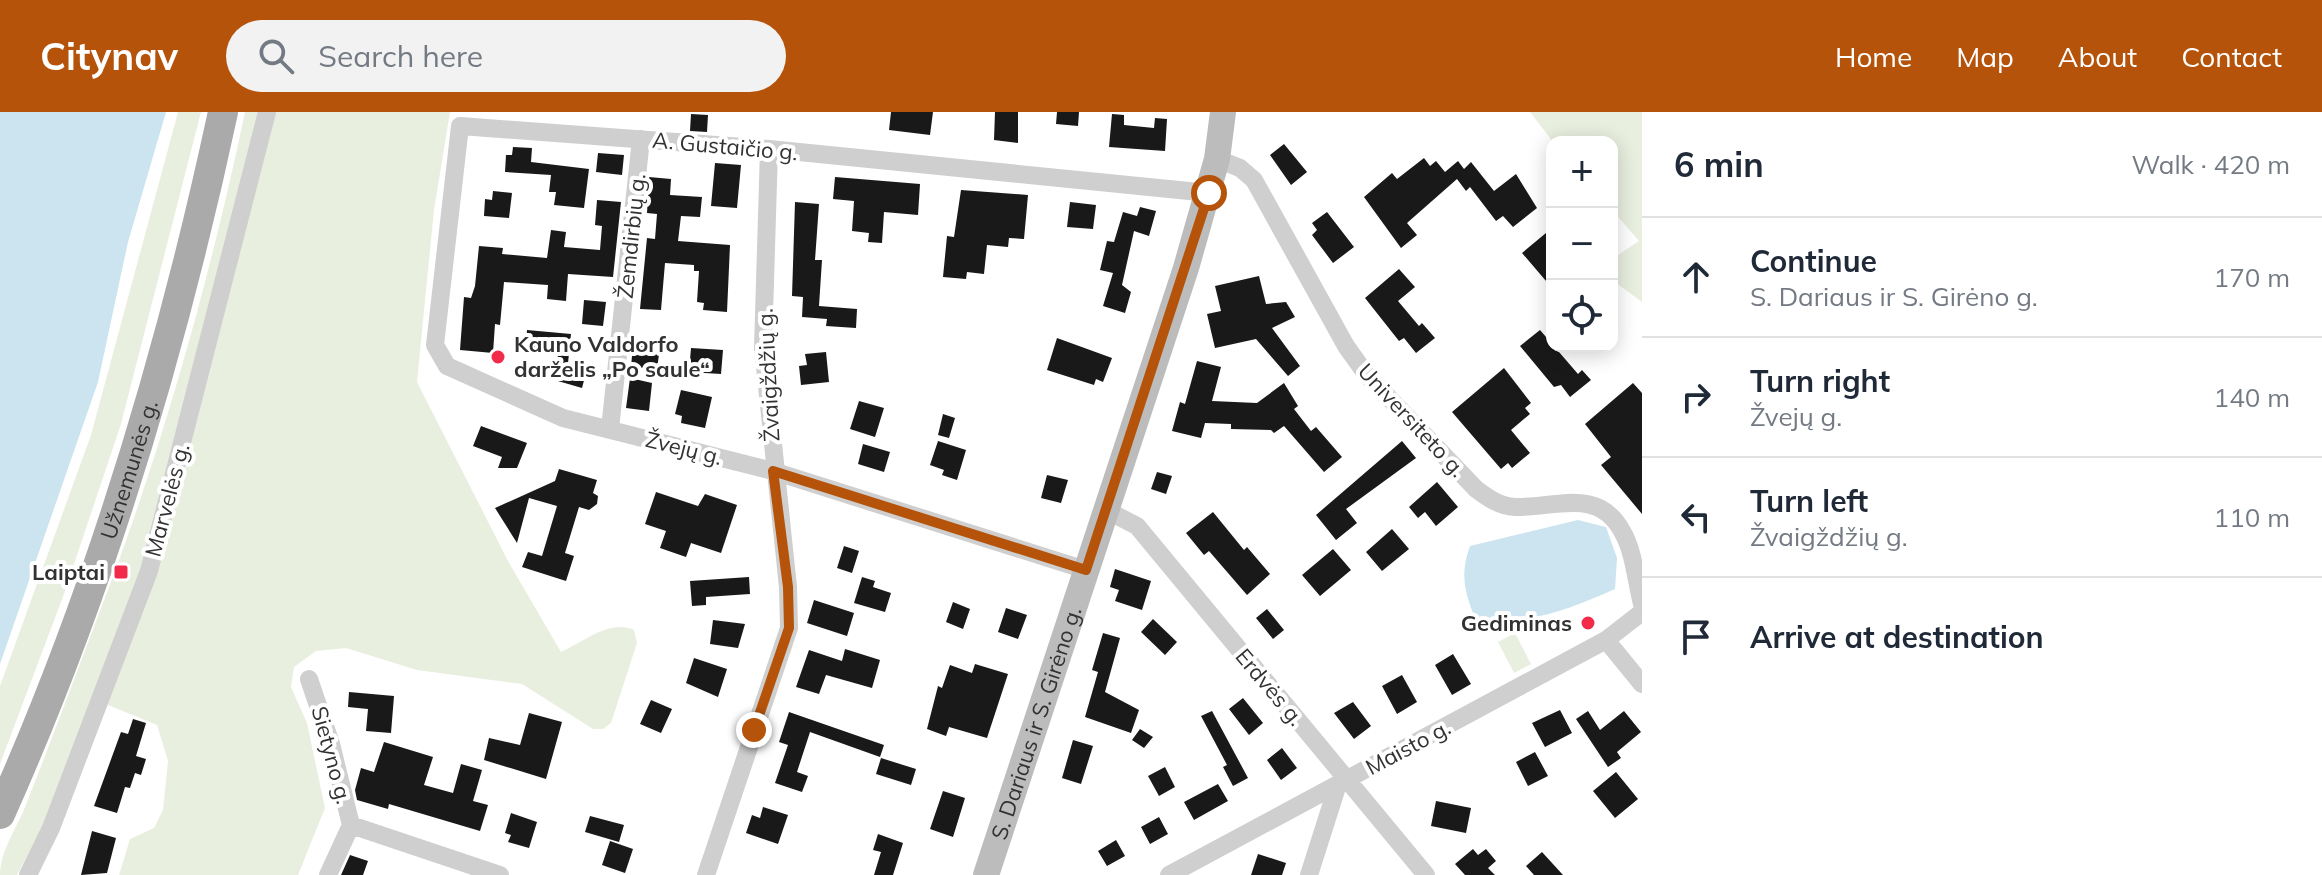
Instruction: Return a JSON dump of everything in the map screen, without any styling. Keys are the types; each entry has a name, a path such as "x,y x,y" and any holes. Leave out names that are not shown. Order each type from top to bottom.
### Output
{"main road":[{"name":"Užnemunės g.","path":"0,814 23,763 106,539 155,377 223,112"}],"street":[{"name":"Marvelės g.","path":"28,875 51,828 149,571 267,112"},
{"name":"S. Dariaus ir S. Girėno g.","path":"986,875 1209,193 1223,112"},
{"name":"A. Gustaičio g.","path":"435,345 460,126 769,149 1209,193"},
{"name":"Žemdirbių g.","path":"610,429 641,139"},
{"name":"Žvaigždžių g.","path":"706,875 789,628 788,587 773,471 763,348 769,149"},
{"name":"Universiteto g.","path":"1217,159 1240,168 1254,180 1346,346 1366,374 1476,489 1494,502 1514,507 1595,503 1607,510 1624,532 1642,604"},
{"name":"Žvejų g.","path":"435,345 447,366 563,418 773,471 1086,570"},
{"name":"Erdvės g.","path":"1106,510 1137,526 1342,782 1426,875"},
{"name":"Maisto g.","path":"1169,875 1606,640 1642,612"},
{"path":"1606,640 1642,684"},
{"name":"Sietyno g.","path":"309,679 331,744 351,825 328,875"},
{"path":"1309,875 1342,782"},
{"path":"351,825 500,875"}],"green space":[{"path":"178,112 201,112 121,424 64,594 0,764 0,686 91,435"},
{"path":"245,112 450,112 434,210 417,382 508,561 561,652 615,627 634,630 637,643 611,723 603,729 593,729 522,684 417,670 346,648 316,651 294,667 291,687 307,723 325,808 298,875 119,875 130,839 154,828 163,810 168,761 157,725 108,705 97,695 39,834 17,875 0,875 6,847 24,811 114,574 153,461 204,288"},
{"path":"1530,112 1642,112 1642,302 1618,284 1618,255 1639,241 1618,217 1618,136 1548,136"},
{"path":"1515,633 1531,664 1514,673 1498,642"}],"water":[{"path":"0,112 166,112 128,242 98,382 0,664"},
{"path":"1578,520 1606,527 1617,558 1615,589 1580,604 1530,618 1475,618 1465,582 1470,546"}],"building":[{"path":"891,112 933,112 930,135 889,130"},
{"path":"995,112 1018,112 1018,143 994,140"},
{"path":"1057,112 1079,112 1078,126 1056,124"},
{"path":"691,114 708,115 707,132 690,131"},
{"path":"1112,114 1124,115 1124,125 1154,128 1155,118 1167,119 1165,151 1109,147"},
{"path":"1284,144 1307,172 1291,185 1270,155"},
{"path":"513,147 532,148 531,162 589,169 584,208 554,205 556,192 549,192 551,175 505,172 506,155 512,155"},
{"path":"598,153 624,155 622,175 596,172"},
{"path":"1424,158 1430,166 1436,161 1445,172 1458,161 1464,169 1471,162 1494,191 1516,174 1537,208 1513,227 1503,216 1496,221 1470,187 1466,191 1457,179 1407,223 1417,235 1401,248 1364,197 1392,173 1397,179"},
{"path":"715,163 741,165 737,208 711,206"},
{"path":"649,177 671,179 670,195 702,197 700,217 681,216 678,241 730,245 727,312 703,310 704,303 697,302 699,271 694,271 694,265 665,263 661,310 640,309 647,238 655,239 657,214 647,213"},
{"path":"835,177 920,184 918,215 884,212 882,243 868,242 869,233 852,231 854,201 833,199"},
{"path":"961,190 1028,195 1024,239 1009,238 1008,247 987,245 984,274 967,272 966,279 943,277 947,236 954,237"},
{"path":"493,191 512,193 509,218 484,216 485,199 492,200"},
{"path":"597,200 621,202 613,277 568,274 566,301 547,299 548,285 504,282 500,325 495,324 493,353 460,350 464,297 471,298 475,286 479,246 503,248 502,254 547,258 551,230 566,232 564,247 600,250 602,226 595,225"},
{"path":"795,202 819,204 815,260 822,260 819,306 857,309 856,328 826,326 827,319 802,317 803,297 792,296"},
{"path":"1070,202 1096,205 1093,229 1067,227"},
{"path":"1140,207 1156,211 1149,236 1134,231 1122,285 1131,292 1125,313 1103,306 1113,273 1100,270 1107,241 1114,242 1123,212 1137,216"},
{"path":"1327,212 1354,247 1333,263 1312,235 1317,230 1312,223"},
{"path":"1546,233 1546,281 1522,253"},
{"path":"1399,269 1415,287 1398,301 1419,326 1422,323 1435,338 1416,353 1404,338 1399,341 1365,298"},
{"path":"1259,276 1266,304 1286,302 1295,317 1272,328 1300,366 1288,376 1256,339 1215,348 1207,314 1221,311 1215,286"},
{"path":"584,300 606,302 603,326 582,324"},
{"path":"527,330 571,334 568,363 587,369 582,388 551,379 560,349 526,346"},
{"path":"1540,330 1546,337 1546,352 1559,352 1578,374 1582,370 1591,380 1570,397 1561,385 1554,387 1520,346"},
{"path":"1057,338 1112,358 1103,382 1096,379 1094,385 1047,370"},
{"path":"633,345 660,347 657,369 631,367"},
{"path":"691,348 723,350 721,374 689,372"},
{"path":"826,352 829,382 801,385 799,366 807,365 805,354"},
{"path":"1197,361 1221,367 1212,401 1257,403 1284,383 1298,406 1294,409 1311,431 1316,427 1342,457 1324,472 1284,426 1274,433 1271,430 1231,429 1231,424 1205,423 1201,438 1172,431 1180,402 1185,404"},
{"path":"1504,368 1531,403 1525,408 1530,414 1511,430 1530,453 1512,468 1508,463 1501,469 1452,412"},
{"path":"630,378 652,383 649,411 626,408"},
{"path":"1633,383 1642,393 1642,514 1601,465 1611,457 1585,424"},
{"path":"681,390 712,397 705,428 681,423 682,416 675,414"},
{"path":"859,401 884,408 875,437 850,429"},
{"path":"943,414 955,418 949,438 938,435"},
{"path":"481,426 527,443 517,468 498,468 502,457 473,446"},
{"path":"938,441 966,450 957,480 942,475 944,470 930,465"},
{"path":"1402,441 1416,458 1346,509 1357,523 1336,540 1316,515"},
{"path":"863,444 890,452 884,472 858,464"},
{"path":"559,469 597,480 593,493 598,496 597,504 589,510 579,507 565,553 574,556 566,581 522,567 528,552 542,556 557,506 529,498 517,543 495,508 555,481"},
{"path":"1157,472 1172,476 1166,494 1151,489"},
{"path":"1047,475 1068,480 1061,503 1041,498"},
{"path":"1437,482 1458,507 1436,526 1425,512 1418,518 1409,507"},
{"path":"656,492 698,506 705,494 737,505 721,553 691,543 686,557 660,548 666,531 645,524"},
{"path":"1213,512 1244,550 1247,547 1270,574 1247,595 1209,551 1204,555 1186,533"},
{"path":"1392,529 1409,549 1382,571 1366,552"},
{"path":"844,546 859,551 852,573 837,568"},
{"path":"1333,549 1351,570 1320,596 1302,575"},
{"path":"1115,569 1151,581 1142,610 1115,601 1119,590 1110,587"},
{"path":"749,577 750,594 706,597 706,605 692,606 690,581"},
{"path":"862,577 875,581 873,587 891,593 885,612 854,603"},
{"path":"814,600 854,613 847,636 807,623"},
{"path":"953,602 970,609 963,629 946,622"},
{"path":"1006,608 1027,615 1018,639 998,632"},
{"path":"1267,609 1284,630 1273,639 1256,618"},
{"path":"1153,619 1177,642 1165,655 1141,632"},
{"path":"713,620 745,624 738,648 710,644"},
{"path":"1103,633 1120,638 1105,692 1139,710 1131,733 1085,717 1098,672 1092,670"},
{"path":"845,649 880,660 872,688 826,675 819,694 796,687 809,650 842,661"},
{"path":"1453,654 1471,684 1452,695 1435,665"},
{"path":"694,658 727,669 718,697 686,683"},
{"path":"975,664 1008,674 987,738 949,727 946,736 927,729 938,686 942,688 950,665 972,673"},
{"path":"1402,675 1417,702 1397,714 1382,686"},
{"path":"349,692 394,696 391,733 366,731 368,709 348,707"},
{"path":"1243,698 1263,723 1249,735 1229,709"},
{"path":"651,700 672,709 661,733 640,724"},
{"path":"1353,702 1371,726 1354,739 1334,713"},
{"path":"1560,710 1572,733 1545,747 1532,723"},
{"path":"1212,711 1248,778 1233,786 1223,767 1227,765 1201,716"},
{"path":"1588,711 1600,730 1624,711 1641,732 1617,752 1621,758 1608,767 1576,719"},
{"path":"789,712 884,745 880,757 810,732 797,772 808,776 802,792 775,783 788,745 779,742"},
{"path":"529,713 562,722 546,779 484,760 489,738 520,745"},
{"path":"133,719 146,723 136,756 146,759 141,775 135,773 130,788 125,787 117,813 94,806 121,732 128,734"},
{"path":"1140,729 1153,737 1144,748 1132,740"},
{"path":"1073,740 1093,746 1081,784 1062,778"},
{"path":"384,742 433,757 424,785 453,793 461,764 482,770 473,801 488,805 480,831 389,804 388,809 357,800 355,790 361,768 374,772"},
{"path":"1282,748 1297,768 1281,780 1267,760"},
{"path":"1535,752 1548,776 1528,786 1516,762"},
{"path":"881,758 916,769 911,785 876,774"},
{"path":"1165,767 1175,787 1159,796 1148,776"},
{"path":"1616,772 1638,799 1615,818 1593,791"},
{"path":"1218,784 1228,801 1194,820 1184,802"},
{"path":"943,791 965,798 953,837 930,829"},
{"path":"1436,801 1471,808 1466,833 1431,826"},
{"path":"763,807 788,815 778,844 746,833 752,815 760,818"},
{"path":"511,813 537,822 529,848 508,842 511,835 505,833"},
{"path":"590,816 624,825 619,842 585,832"},
{"path":"1159,817 1168,834 1150,844 1141,827"},
{"path":"92,831 116,838 107,873 81,875"},
{"path":"878,834 903,843 893,875 874,875 881,852 873,850"},
{"path":"1116,840 1125,856 1107,866 1098,851"},
{"path":"610,841 633,849 625,873 602,865"},
{"path":"1473,849 1478,855 1486,849 1496,861 1488,868 1495,875 1465,875 1455,864"},
{"path":"1542,852 1563,875 1534,875 1526,866"},
{"path":"1258,854 1286,863 1282,875 1251,875"},
{"path":"350,855 368,861 363,875 341,875"}],"place":[{"name":"Kauno Valdorfo darželis „Po saule“","path":"498,357"},
{"name":"Laiptai","path":"121,572"},
{"name":"Gediminas","path":"1588,623"}],"route":[{"path":"754,730 789,628 788,587 773,471 1086,570 1209,193"}]}
